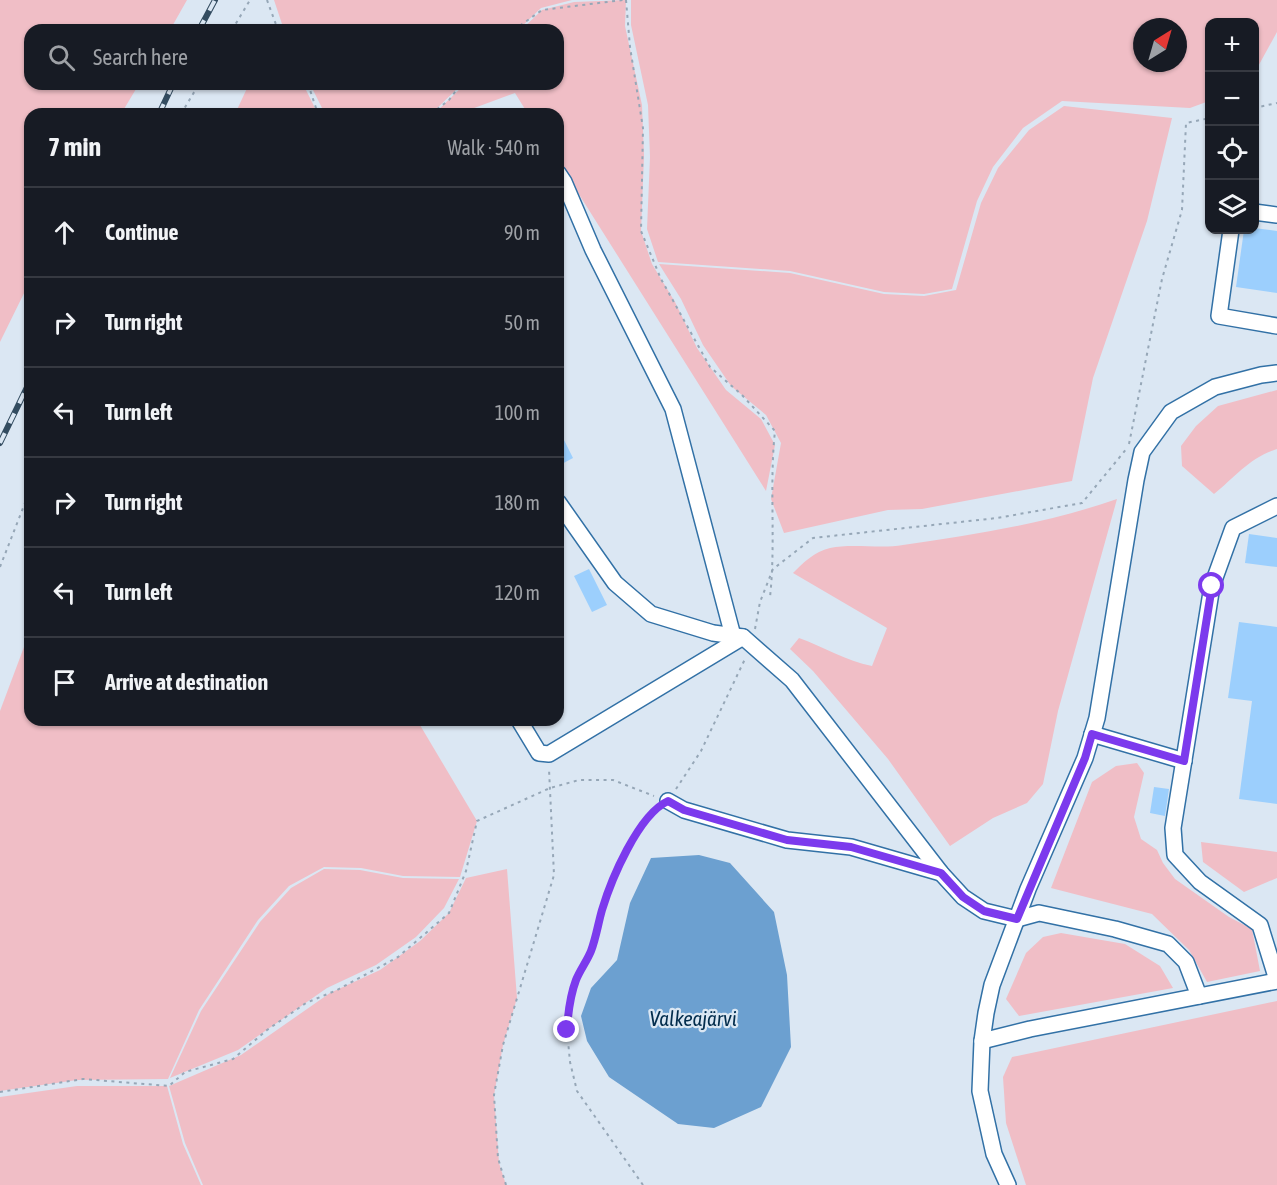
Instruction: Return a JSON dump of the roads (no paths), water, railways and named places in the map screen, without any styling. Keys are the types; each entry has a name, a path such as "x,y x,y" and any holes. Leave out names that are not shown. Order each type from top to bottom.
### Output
{"street":[{"path":"564,182 608,280 673,409 743,639"},
{"path":"1259,213 1277,215"},
{"path":"1230,234 1219,316 1277,326"},
{"path":"1008,1185 994,1154 980,1091 982,1041 992,985 1017,919 1085,758 1097,718 1136,480 1135,449 1171,412 1215,387 1261,375 1277,374"},
{"path":"982,1041 1030,1029 1277,981 1260,925 1200,882 1175,855 1173,828 1212,586 1233,528 1277,506"},
{"path":"564,511 615,583 651,614 714,633 743,639 792,680 941,873 963,897 984,911 1017,919 1039,913 1115,929 1168,944 1186,962 1199,996"},
{"path":"522,726 538,753 549,754 743,639"},
{"path":"1092,734 1184,761"},
{"path":"668,801 684,810 787,840 851,847 941,873"}],"water":[{"name":"Valkeajärvi","path":"699,855 730,863 774,912 787,975 791,1047 761,1107 714,1128 678,1124 609,1077 587,1041 581,1016 591,988 617,960 630,903 651,858"}],"railway":[{"path":"202,24 215,0"},
{"path":"162,108 170,90"},
{"path":"0,443 24,393"}]}
